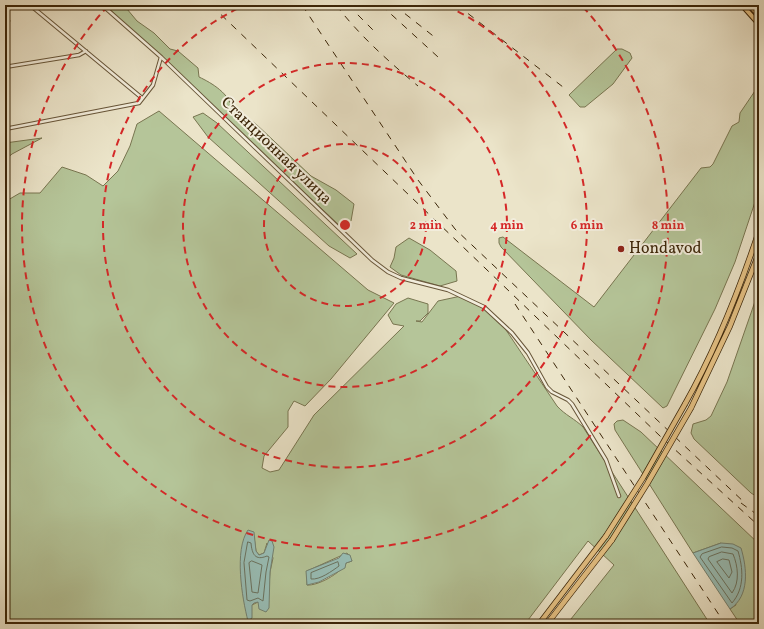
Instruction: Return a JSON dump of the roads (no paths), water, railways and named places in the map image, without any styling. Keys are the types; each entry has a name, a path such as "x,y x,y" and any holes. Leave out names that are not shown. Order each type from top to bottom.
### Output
{"highway":[{"path":"539,624 606,536 685,404 705,367 738,292 759,231"},
{"path":"547,624 612,540 648,484 691,408 730,326 759,253"}],"main road":[{"path":"742,5 759,24"},
{"path":"749,5 759,15"}],"street":[{"path":"30,5 142,98"},
{"name":"Станционная улица","path":"102,5 161,57 372,260 388,272 401,278 448,290 484,308 507,328 532,358 547,387 552,392 568,400 572,404 606,460 619,496"},
{"path":"5,67 79,55 86,51"},
{"path":"5,129 139,104 153,85 161,57"}],"water":[{"path":"248,530 254,532 256,551 259,555 264,553 269,540 272,541 274,547 270,572 269,608 266,612 259,609 258,602 254,603 252,605 252,618 248,621 240,574 240,562 241,549"},
{"path":"721,543 733,544 741,548 745,564 744,589 741,597 730,609 693,553"},
{"path":"343,553 350,555 352,561 346,563 345,568 319,582 307,585 306,571 339,558"}],"railway":[{"path":"211,5 660,436 759,526"},
{"path":"302,5 418,180 455,229 746,504"},
{"path":"336,5 375,48 418,86"},
{"path":"348,5 377,34"},
{"path":"381,5 438,57"},
{"path":"394,5 437,39"},
{"path":"457,5 563,87"},
{"path":"524,5 535,11"},
{"path":"515,304 725,624"},
{"path":"741,503 759,516"}],"place":[{"name":"Hondavod","path":"621,249"}]}
